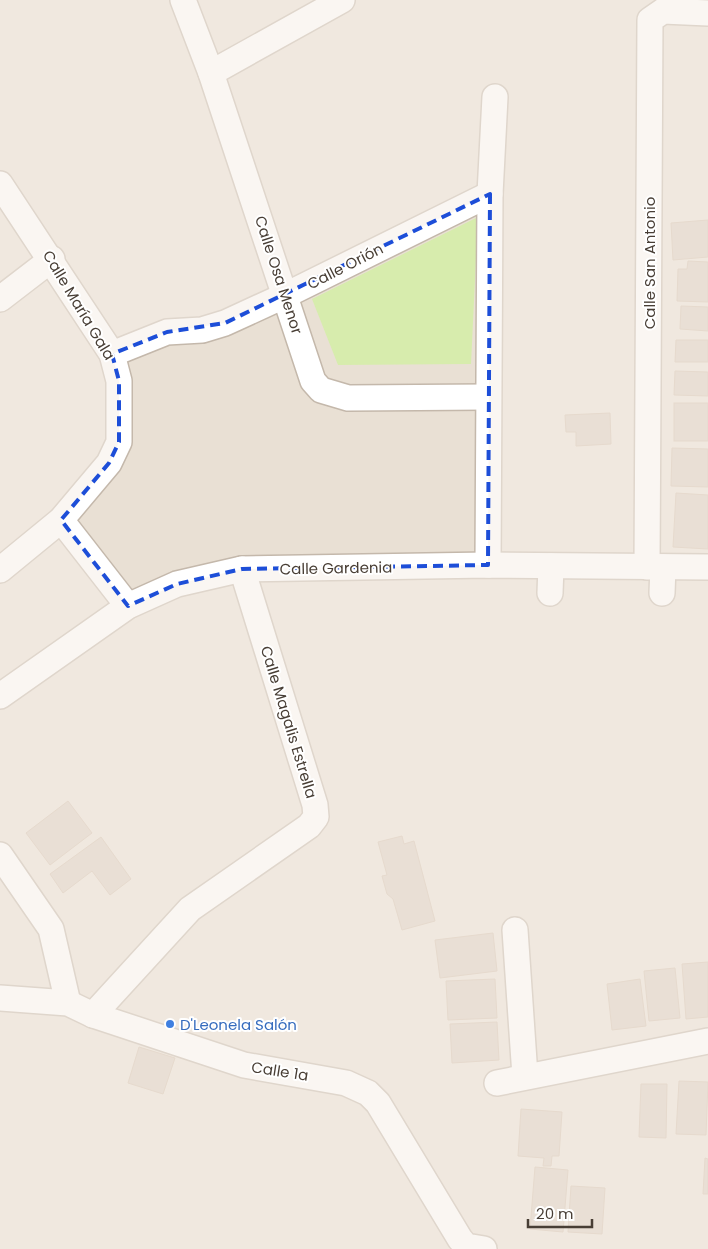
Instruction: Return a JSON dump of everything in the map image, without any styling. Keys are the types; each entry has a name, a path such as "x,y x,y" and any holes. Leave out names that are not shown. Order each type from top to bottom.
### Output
{"street":[{"name":"Calle Osa Menor","path":"182,0 211,73 313,381 321,390 348,398 487,397"},
{"path":"211,73 342,0"},
{"name":"Calle San Antonio","path":"655,567 650,20 664,11 708,13"},
{"path":"488,565 487,397 490,194 496,97"},
{"name":"Calle María Gala","path":"0,184 52,259 112,354 119,381 119,442 109,463 61,520 0,570"},
{"name":"Calle Orión","path":"112,354 167,332 202,330 225,323 286,296 490,194"},
{"path":"0,300 52,259"},
{"path":"61,520 128,606"},
{"name":"Calle Gardenia","path":"0,696 128,606 177,584 242,569 488,565 708,568"},
{"path":"550,593 551,566"},
{"path":"655,567 662,593"},
{"name":"Calle Magalis Estrella","path":"92,1015 190,909 309,826 316,817 315,805 242,569"},
{"path":"0,855 51,929 68,1004"},
{"path":"515,930 525,1076"},
{"name":"Calle 1a","path":"0,998 68,1004 92,1015 244,1065 346,1083 368,1093 378,1103 460,1239 466,1246 484,1249"},
{"path":"497,1083 708,1041"}],"highlighted area":[{"path":"490,194 488,565 242,569 177,584 128,606 61,520 109,463 119,442 119,381 112,354 167,332 225,323"}],"shaded area":[{"path":"0,0 708,0 708,1249 0,1249"}],"green space":[{"path":"478,217 471,364 338,365 312,299"}],"building":[{"path":"708,220 708,257 673,260 671,223"},
{"path":"688,261 708,262 708,302 677,301 678,269 687,269"},
{"path":"681,306 708,307 708,331 680,329"},
{"path":"676,340 708,340 708,362 675,362"},
{"path":"675,371 708,372 708,396 674,395"},
{"path":"674,403 708,403 708,441 674,441"},
{"path":"610,413 611,444 576,446 576,432 566,432 565,415"},
{"path":"672,448 708,449 708,487 671,486"},
{"path":"676,493 708,495 708,549 673,547"},
{"path":"68,801 92,833 50,865 26,833"},
{"path":"402,836 404,844 414,841 435,921 402,930 393,899 387,894 382,876 387,875 378,842"},
{"path":"101,837 131,879 110,895 92,871 63,893 50,874"},
{"path":"493,933 497,971 440,978 435,940"},
{"path":"708,962 708,1017 686,1019 682,964"},
{"path":"675,968 680,1018 649,1021 644,971"},
{"path":"495,979 497,1018 448,1020 446,981"},
{"path":"640,979 646,1026 612,1030 607,984"},
{"path":"497,1022 499,1060 452,1063 450,1024"},
{"path":"139,1047 175,1058 163,1094 128,1083"},
{"path":"679,1081 708,1082 706,1135 676,1134"},
{"path":"641,1084 667,1084 666,1138 639,1137"},
{"path":"521,1109 562,1112 559,1156 552,1156 551,1166 543,1166 544,1158 518,1156"},
{"path":"705,1158 708,1159 708,1194 703,1194"},
{"path":"535,1167 568,1170 563,1232 530,1229"},
{"path":"571,1186 605,1188 602,1234 568,1232"}],"place":[{"name":"D'Leonela Salón","path":"170,1024"}]}
